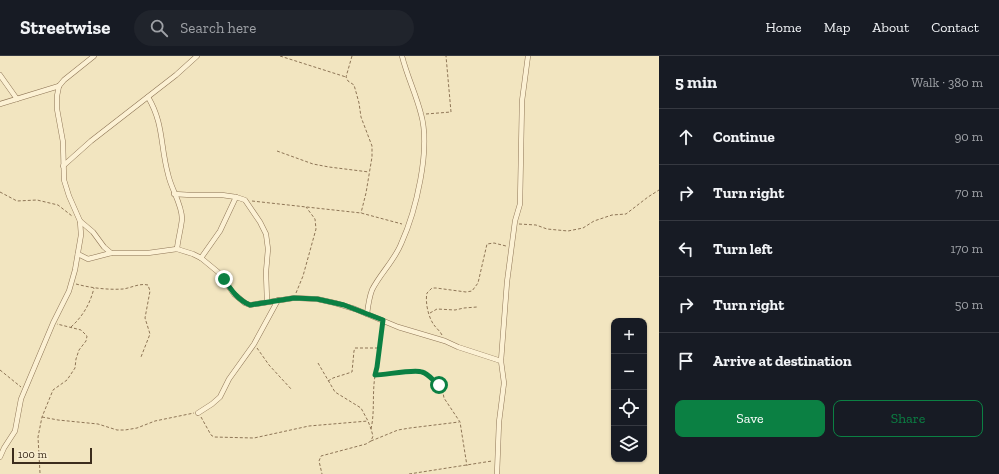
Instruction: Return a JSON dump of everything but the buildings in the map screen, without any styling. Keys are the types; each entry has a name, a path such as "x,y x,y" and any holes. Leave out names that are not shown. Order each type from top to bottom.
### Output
{"street":[{"path":"0,104 58,86 94,56"},
{"path":"63,166 91,141 176,76 197,56"},
{"path":"367,314 372,291 397,253 408,226 425,154 422,115 402,56"},
{"path":"497,474 499,422 504,383 501,361 507,282 515,224 520,204 522,100 528,56"},
{"path":"0,75 17,99"},
{"path":"0,457 15,431 19,407 53,323 70,291 81,235 80,221 64,180 63,142 57,109 58,86"},
{"path":"148,96 159,119 168,175 181,209 182,218 177,249"},
{"path":"174,194 191,196 222,195 245,200 260,222 266,234 268,249 266,272 267,301"},
{"path":"201,258 220,231 236,197"},
{"path":"80,221 93,232 104,247 111,253"},
{"path":"78,254 88,259 111,253 148,253 177,249 201,258 218,272 230,290 245,303 250,305 256,305 267,301 294,298 317,299 335,303 383,320 403,329 445,341 458,347 501,361"},
{"path":"198,413 220,397 229,379 254,344 278,300"}],"path":[{"path":"280,56 346,77 348,81 354,85 361,117 372,146 372,157 366,193 360,213"},
{"path":"346,77 352,56"},
{"path":"422,115 451,112 446,56"},
{"path":"277,151 313,164 369,172"},
{"path":"515,224 536,225 547,229 568,231 587,227 594,221 612,215 626,214 659,190"},
{"path":"0,192 17,201 37,200 58,205 80,221"},
{"path":"245,200 360,213 408,226"},
{"path":"294,298 304,276 316,228 315,219 305,207"},
{"path":"445,341 442,333 433,324 429,313 426,296 427,292 432,288 443,288 466,292 472,291 478,283 487,244 494,243 512,248"},
{"path":"72,284 122,289 146,284 149,287 145,318 150,334 141,357"},
{"path":"70,328 80,319 86,309 91,299 94,287"},
{"path":"429,313 437,309 455,310 477,307"},
{"path":"371,429 374,414 375,375 383,320"},
{"path":"40,473 38,437 42,417 53,390 66,380 75,368 79,350 86,341 87,336 84,331 53,323"},
{"path":"254,344 263,357 292,390"},
{"path":"328,382 333,378 352,372 355,348 379,348"},
{"path":"318,363 335,392 361,408 371,429 373,436 371,441"},
{"path":"0,370 26,390"},
{"path":"375,375 418,371 426,374 432,381 442,387 444,398 460,422 467,466"},
{"path":"42,417 98,424 118,430 125,430 137,428 155,421 198,413 212,435 219,437 254,438 309,426 368,421"},
{"path":"322,474 319,461 321,456 366,444 404,429 460,422"},
{"path":"409,474 498,460"}],"route":[{"path":"224,279 230,290 239,299 250,305 256,305 267,301 294,298 317,299 344,305 383,320 375,375 418,371 426,374 432,381 439,385"}]}
